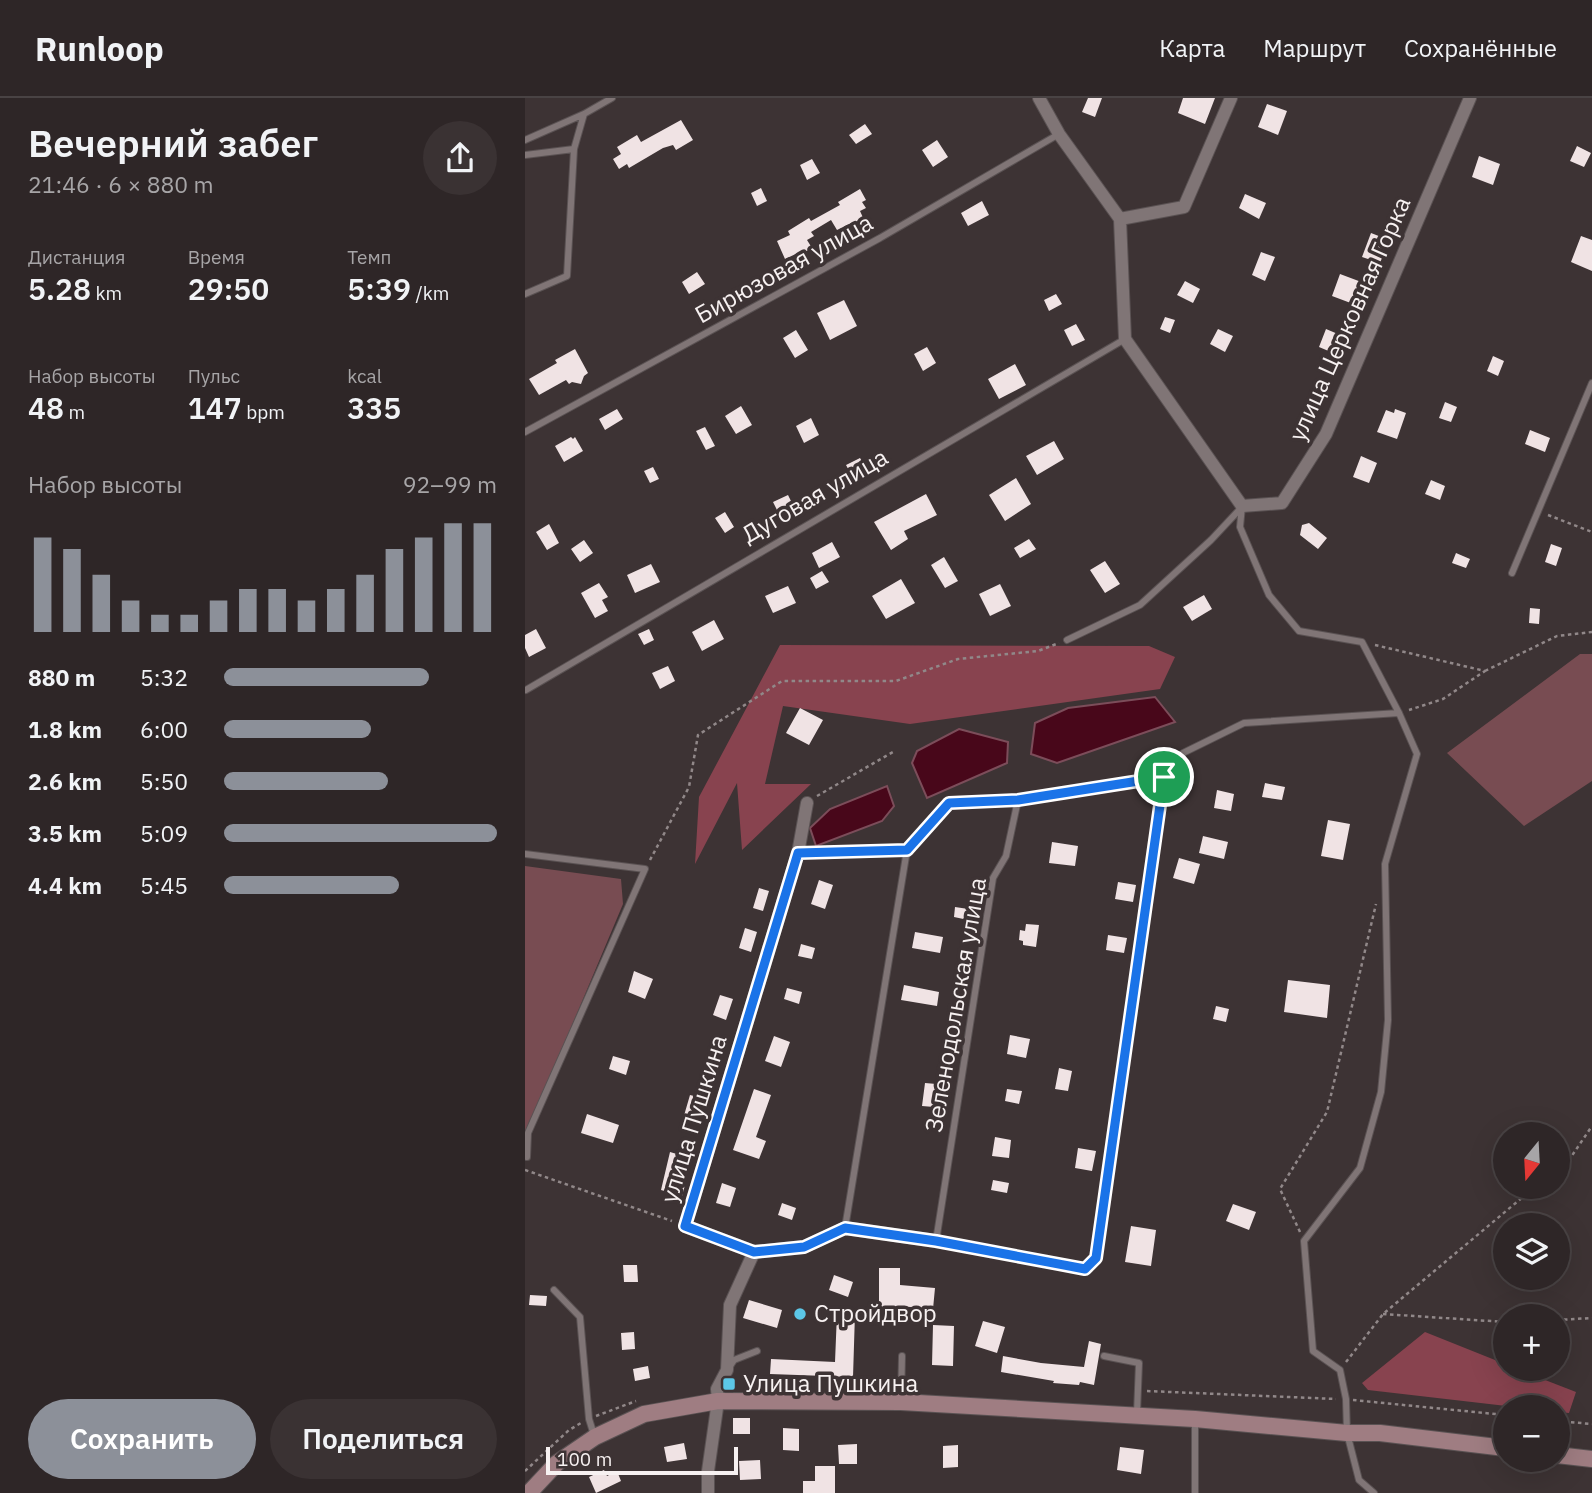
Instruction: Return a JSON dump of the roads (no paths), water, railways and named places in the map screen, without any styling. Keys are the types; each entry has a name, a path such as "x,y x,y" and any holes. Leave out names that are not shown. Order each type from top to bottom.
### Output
{"main road":[{"path":"529,1493 557,1463 595,1437 644,1414 718,1401 901,1402 1137,1415 1347,1433 1380,1433 1493,1447"},
{"path":"1570,1456 1592,1459"}],"street":[{"path":"1039,98 1059,134 1120,219 1125,339 1242,506"},
{"path":"1120,219 1184,207 1231,98"},
{"name":"улица Церковная Горка","path":"1242,506 1282,503 1326,434 1470,98"},
{"name":"улица Пушкина","path":"754,1252 685,1226 798,853 807,803"},
{"path":"708,1493 717,1389 727,1370 730,1305 754,1252 804,1247 845,1228 936,1241"}],"lane":[{"path":"525,140 584,114 612,98"},
{"path":"525,294 566,275 574,149 584,114"},
{"name":"Бирюзовая улица","path":"525,432 880,238 1059,134"},
{"path":"525,155 574,149"},
{"name":"Дуговая улица","path":"526,690 1125,339"},
{"path":"1512,573 1592,383"},
{"path":"1067,640 1140,605 1211,540 1242,506"},
{"path":"1242,506 1240,527 1269,594 1299,631 1361,642 1399,713 1417,754 1385,863 1388,1020 1381,1092 1360,1168 1304,1241 1313,1351 1340,1370 1346,1399 1347,1433 1359,1480 1374,1493"},
{"path":"936,1241 1085,1269 1096,1258 1164,777 1183,753 1244,723 1399,713"},
{"name":"Зеленодольская улица","path":"936,1241 993,878 1006,856 1018,800 1164,777"},
{"path":"845,1228 907,850"},
{"path":"525,854 645,869 528,1133 526,1159"},
{"path":"554,1290 580,1317 589,1419 595,1437"},
{"path":"727,1370 734,1360 757,1351"},
{"path":"901,1402 902,1356"},
{"path":"1104,1356 1139,1363 1137,1415"},
{"path":"1195,1419 1195,1493"}],"place":[{"name":"Стройдвор","path":"800,1314"},
{"name":"Улица Пушкина","path":"729,1384"}]}
